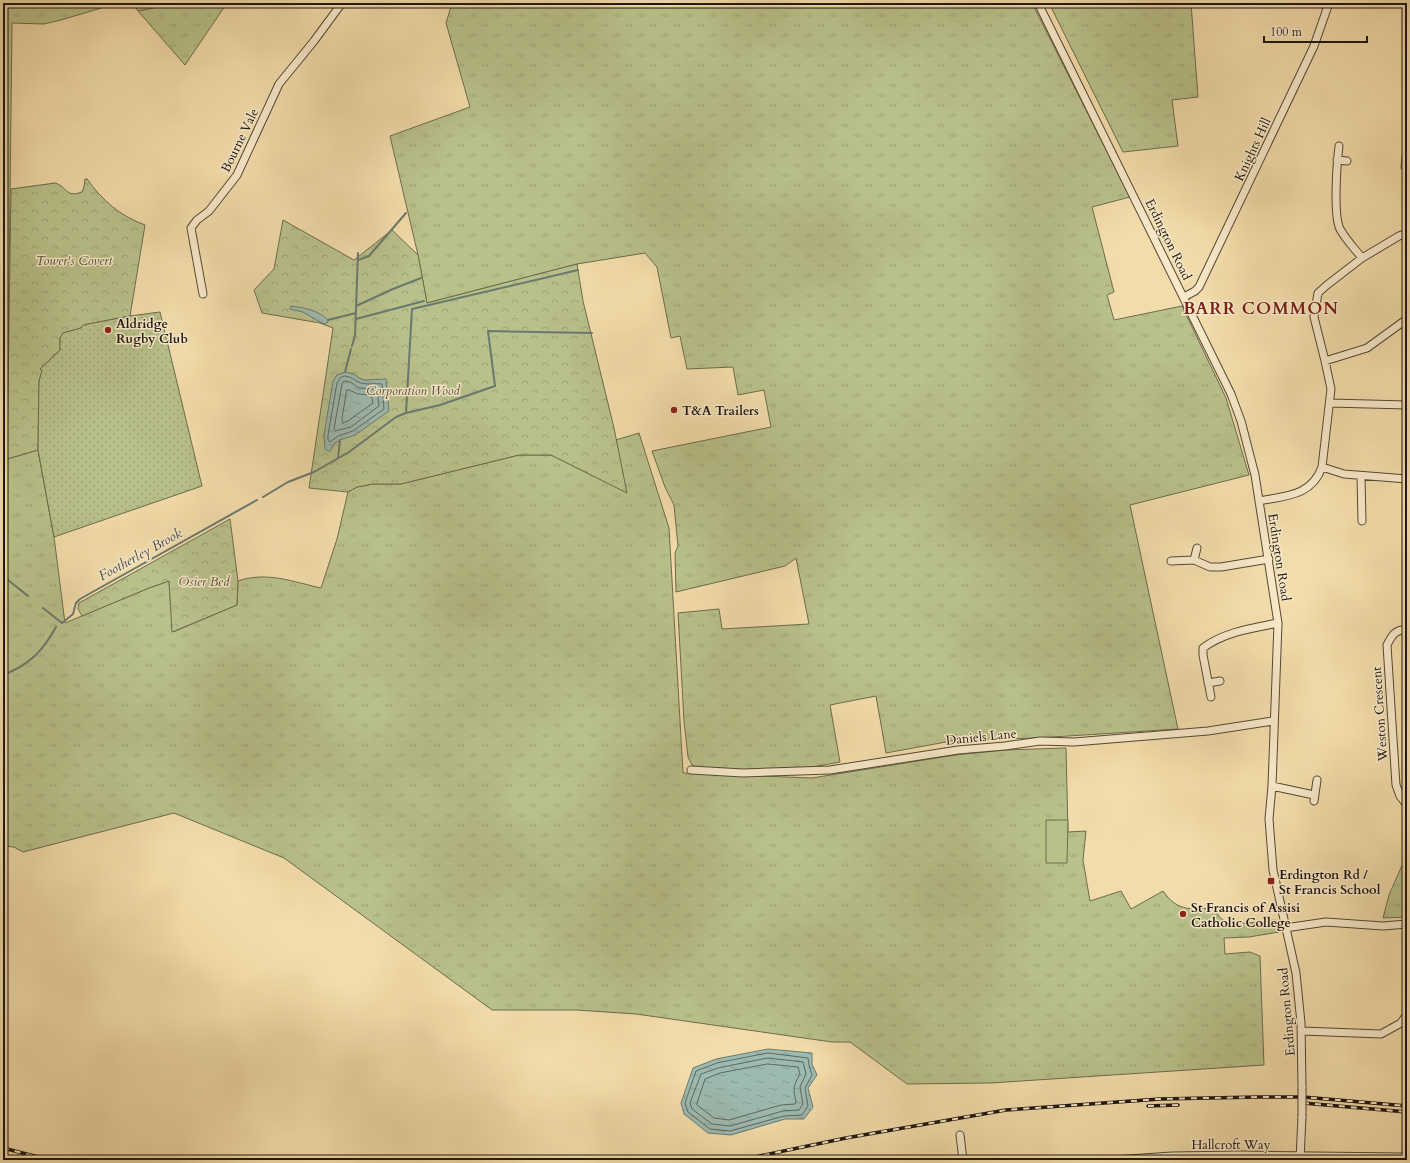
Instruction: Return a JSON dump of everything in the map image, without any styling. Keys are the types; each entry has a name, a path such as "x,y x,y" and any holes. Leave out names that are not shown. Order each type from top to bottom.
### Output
{"street":[{"name":"Bourne Vale","path":"204,294 191,228 197,220 209,211 237,175 279,84 314,41 342,3"},
{"name":"Erdington Road","path":"1038,3 1231,394 1241,421 1255,475 1278,623 1278,658 1269,819 1273,870 1296,973 1302,1031 1302,1116 1300,1158"},
{"name":"Knights Hill","path":"1184,298 1199,287 1314,46 1329,3"},
{"path":"1339,146 1337,160 1337,219 1340,228 1350,244 1362,258"},
{"path":"1405,167 1407,149"},
{"path":"1337,160 1347,161"},
{"path":"1259,501 1295,494 1304,490 1319,476 1322,467 1331,390 1314,317 1318,294 1327,285 1362,258 1399,236 1407,233"},
{"path":"1325,361 1367,348 1407,319"},
{"path":"1330,403 1407,405"},
{"path":"1322,467 1344,474 1407,478"},
{"path":"1361,476 1362,521"},
{"path":"1194,560 1197,548"},
{"path":"1171,561 1194,560 1210,567 1221,567 1269,559"},
{"path":"1211,697 1203,648 1209,643 1243,630 1278,623"},
{"name":"Weston Crescent","path":"1407,629 1392,634 1387,645 1396,785 1400,796 1407,805"},
{"path":"1208,683 1220,681"},
{"name":"Daniels Lane","path":"691,770 743,773 830,770 958,750 1006,746 1040,741 1074,742 1208,731 1274,720"},
{"path":"1272,786 1314,798 1317,780"},
{"path":"1286,928 1326,922 1383,926 1407,924"},
{"path":"1302,1031 1381,1034 1401,1024 1407,1014"},
{"path":"960,1134 963,1160"},
{"name":"Hallcroft Way","path":"1114,1160 1172,1156 1239,1155 1300,1158 1332,1155 1398,1158"}],"green space":[{"path":"3,3 98,3 98,9 44,24 12,23 7,459 38,450 54,537 65,623 169,581 173,632 237,605 238,581 248,578 280,578 321,588 337,539 348,492 357,487 373,484 401,484 519,455 551,455 626,492 616,440 639,433 669,528 683,773 812,778 955,755 1005,750 1066,748 1068,832 1086,831 1083,860 1090,901 1121,891 1131,909 1163,891 1174,903 1186,908 1216,908 1222,919 1233,923 1276,920 1279,932 1249,937 1224,938 1225,954 1250,952 1260,956 1264,1065 991,1083 907,1084 850,1042 832,1042 636,1014 577,1010 492,1010 284,858 174,813 23,852 14,847 3,846"},
{"path":"98,3 174,4 138,11 132,4 107,6 98,9"},
{"path":"173,3 227,3 185,65 138,11"},
{"path":"452,3 1032,3 1130,197 1092,207 1114,292 1107,295 1114,320 1182,306 1226,398 1249,475 1130,505 1178,729 1037,738 957,740 886,753 876,696 830,705 840,762 802,769 744,771 700,768 692,765 688,757 684,721 678,613 719,609 722,629 809,624 796,558 785,566 676,592 675,553 678,546 674,505 665,487 652,451 771,427 764,390 738,395 733,367 687,369 680,336 671,338 657,267 645,253 577,264 427,303 418,255 390,136 470,107 446,23"},
{"path":"1049,3 1191,3 1198,97 1172,100 1178,146 1123,152"},
{"name":"Tower's Covert","path":"85,179 87,179 99,194 112,206 128,217 145,225 130,316 83,325 81,328 63,333 60,338 60,350 40,369 42,371 39,381 38,450 7,459 11,189 55,183 69,193 76,194 82,192"},
{"name":"Corporation Wood","path":"283,220 354,260 392,230 418,255 427,303 577,264 583,301 614,428 627,493 551,455 519,455 401,484 373,484 357,487 348,492 309,488 333,328 320,323 262,313 254,290 274,269"},
{"path":"160,312 202,486 54,537 38,450 39,381 42,371 40,369 60,350 60,338 63,333 81,328 83,325"},
{"name":"Osier Bed","path":"230,519 238,581 237,605 172,632 169,581 82,616 78,609 79,603"},
{"path":"1046,820 1068,820 1067,863 1046,863"},
{"path":"1407,854 1407,917 1383,918 1389,895"}],"water":[{"path":"291,306 316,312 328,320 328,322 325,324 322,323 303,312 290,309"},
{"path":"345,372 354,374 364,380 386,379 389,411 355,435 335,443 330,451 328,451 325,449 324,435 333,381 337,375"},
{"path":"768,1049 812,1053 812,1064 817,1075 808,1088 813,1107 804,1119 785,1119 731,1135 708,1133 684,1114 681,1103 693,1068 716,1059"}],"waterway":[{"path":"358,260 369,256 406,213"},
{"path":"352,346 355,336 358,253"},
{"path":"406,413 412,309 578,270"},
{"path":"356,306 421,278"},
{"path":"356,319 424,301"},
{"path":"328,320 356,313"},
{"name":"Footherley Brook","path":"263,497 288,482 314,472 349,452 396,417 406,413 440,405 495,386 488,331 592,333"},
{"path":"345,372 351,349"},
{"path":"338,458 340,440"},
{"name":"Footherley Brook","path":"43,608 62,623 73,614 76,603 80,599 257,500"},
{"name":"Footherley Brook","path":"3,576 28,596"},
{"path":"3,675 28,662 46,643 56,627"}],"railway":[{"path":"740,1160 846,1138 1006,1110 1160,1099 1258,1097 1303,1097 1407,1106"},
{"path":"1303,1103 1407,1112"},
{"path":"1148,1106 1178,1105"},
{"path":"3,1148 50,1160"}],"place":[{"name":"Aldridge Rugby Club","path":"108,330"},
{"name":"T&A Trailers","path":"674,410"},
{"name":"Erdington Rd / St Francis School","path":"1271,881"},
{"name":"St Francis of Assisi Catholic College","path":"1183,914"}],"district":[{"name":"BARR COMMON","path":"1261,308"}]}
